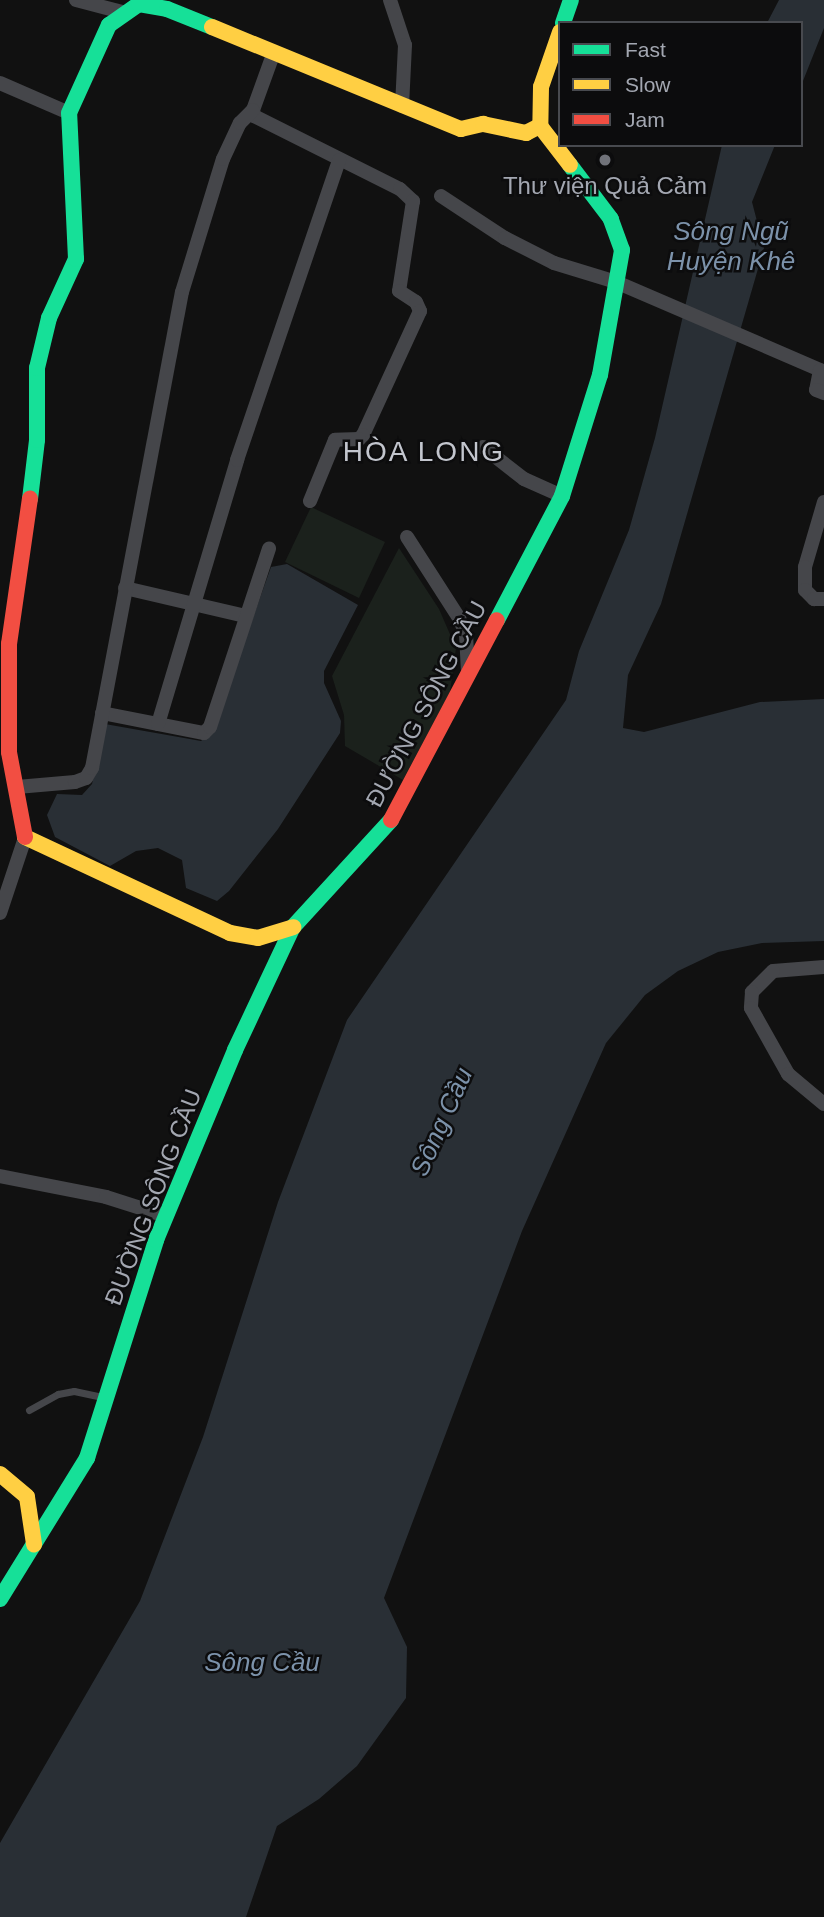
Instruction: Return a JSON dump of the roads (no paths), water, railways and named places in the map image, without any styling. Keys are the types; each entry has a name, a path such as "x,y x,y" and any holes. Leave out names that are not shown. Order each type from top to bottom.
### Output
{"main road":[{"path":"564,21 571,0"},
{"path":"293,927 257,938 230,933 25,838 9,752 4,660 37,440 37,368 49,317 76,259 69,113 109,25 139,4 165,5 461,129 483,124 526,133 540,126 541,87 558,39"},
{"name":"ĐƯỜNG SÔNG CẦU","path":"0,1599 88,1458 105,1398 166,1216 235,1050 293,927 391,821 562,496 600,375 622,250 611,219 540,126"},
{"path":"0,1474 27,1497 34,1545"}],"street":[{"path":"76,0 126,13"},
{"path":"390,0 405,45 402,106"},
{"path":"17,787 86,778 102,713 182,292 223,159 240,123 253,110 274,52"},
{"path":"0,83 69,113"},
{"path":"253,110 262,123 401,189 413,201 398,286 420,311 363,435 359,439 335,440 310,501"},
{"path":"158,724 339,160"},
{"path":"441,196 505,238 554,263 616,282 820,370 816,390 824,393"},
{"path":"483,447 524,479 562,496"},
{"path":"824,502 804,567 805,590 814,598 824,599"},
{"path":"407,537 466,634 467,681"},
{"path":"102,713 204,733 210,727 269,549"},
{"path":"125,588 245,616"},
{"path":"0,913 25,838"},
{"path":"824,967 773,971 752,992 751,1008 788,1074 824,1104"},
{"path":"0,1177 106,1197 166,1216"}],"lane":[{"path":"29,1410 58,1394 75,1391 105,1398"}],"water":[{"path":"779,0 824,0 824,28 803,81 803,21 768,21"},
{"name":"Sông Cầu","path":"722,147 774,147 752,202 764,248 661,604 628,675 623,728 644,732 760,702 824,699 824,941 762,943 718,952 678,971 645,995 606,1043 522,1231 384,1598 407,1647 406,1698 357,1766 319,1799 277,1826 246,1917 0,1917 0,1843 140,1601 203,1437 278,1202 347,1020 566,700 579,651 629,530 655,438"},
{"path":"287,564 358,605 324,671 324,683 341,721 340,733 278,829 229,891 217,901 186,888 182,860 158,848 136,851 110,866 55,837 47,815 57,794 82,795 92,784 105,724 201,741 213,730 271,567"}],"place":[{"name":"Thư viện Quả Cảm","path":"605,160"}],"district":[{"name":"HÒA LONG","path":"424,452"}],"water label":[{"name":"Sông Ngũ Huyện Khê","path":"731,247"}]}
